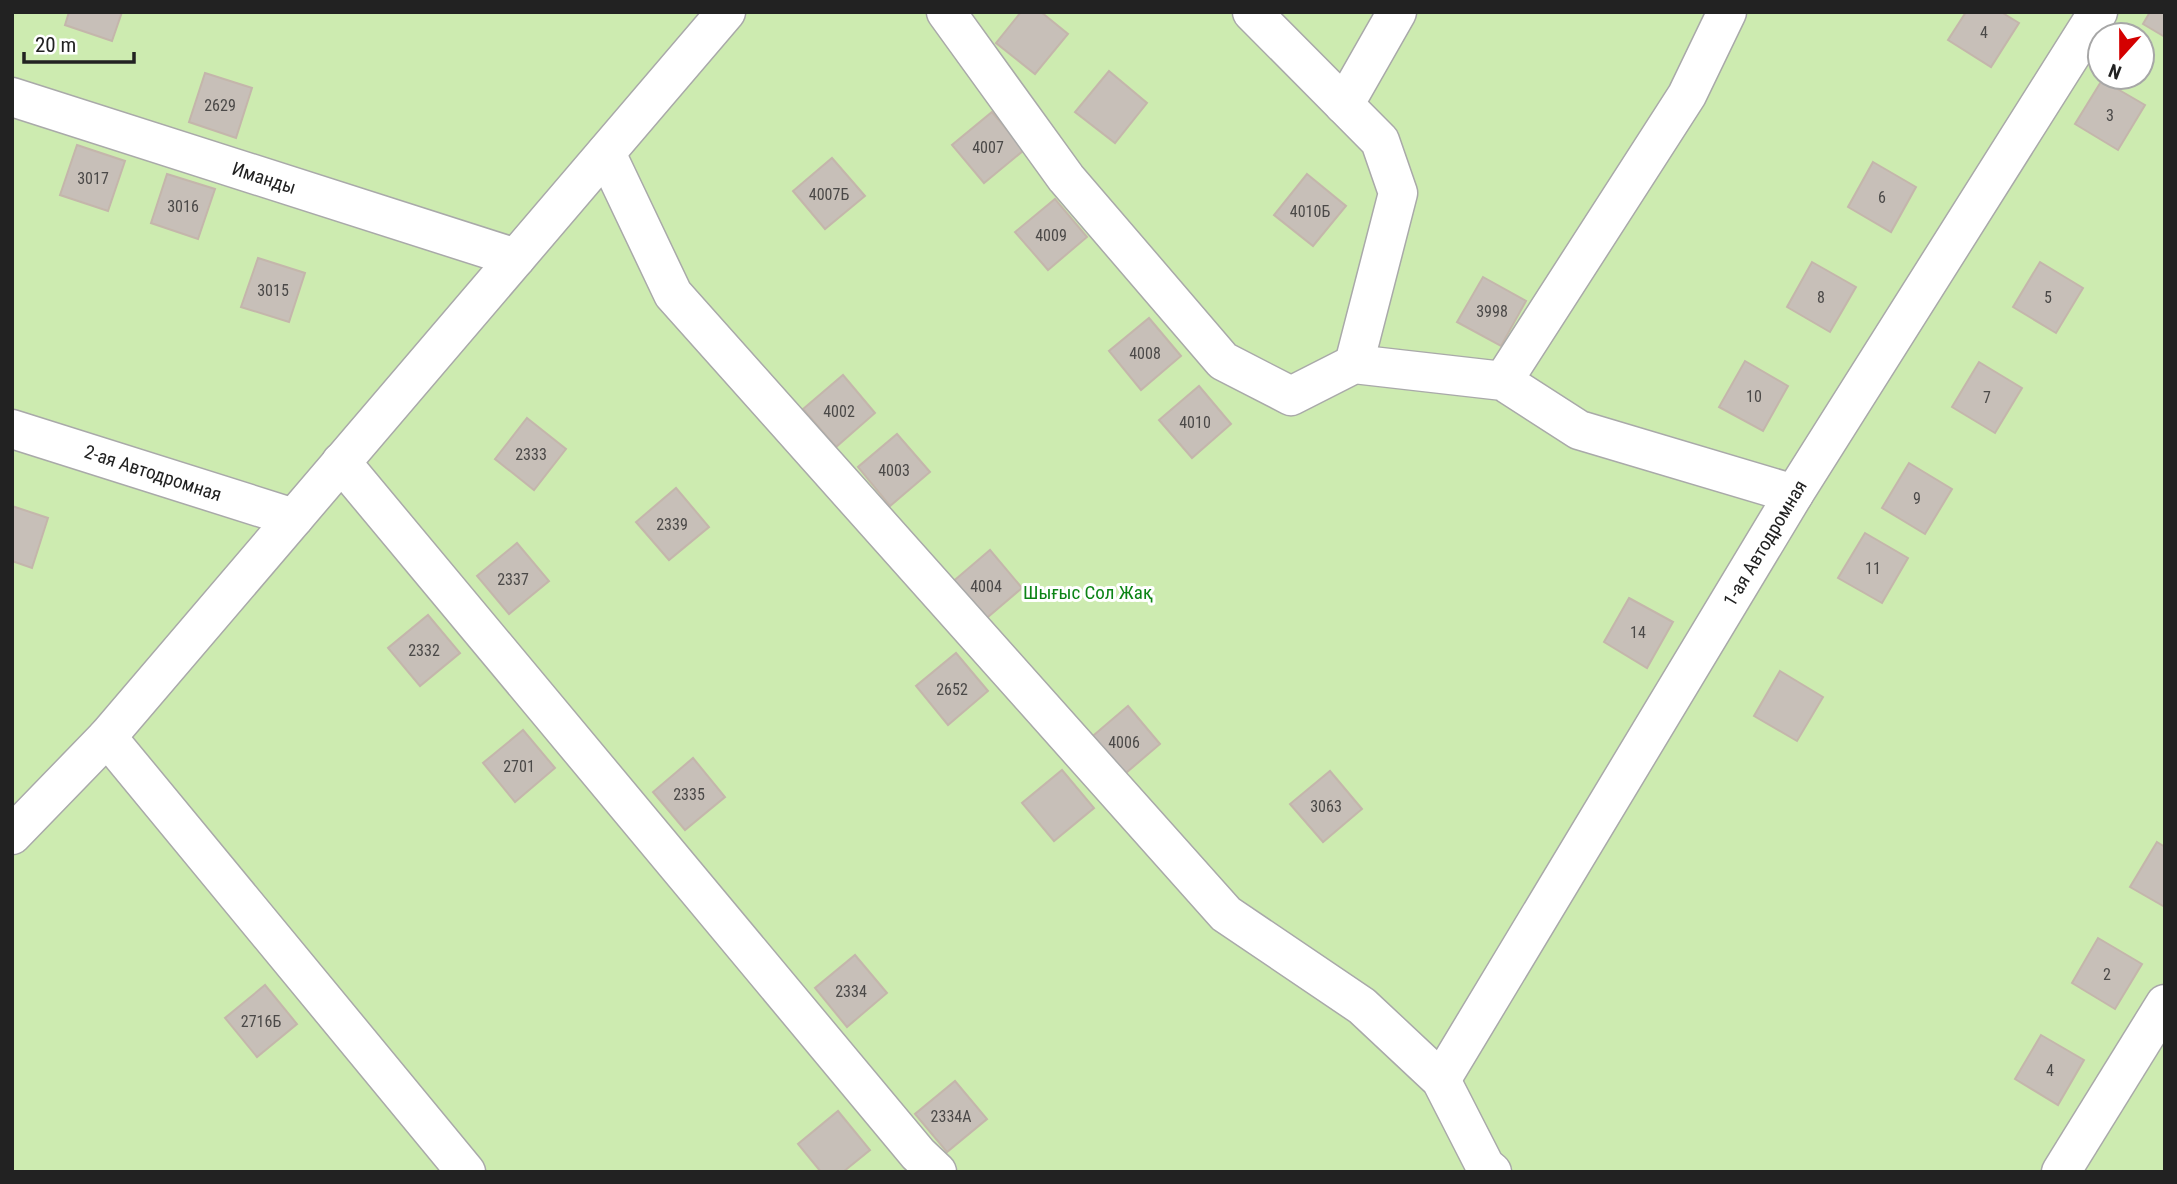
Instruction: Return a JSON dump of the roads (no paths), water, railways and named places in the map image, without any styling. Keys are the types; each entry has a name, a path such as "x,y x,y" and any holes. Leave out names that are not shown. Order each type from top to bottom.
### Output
{"street":[{"path":"12,835 107,737 726,12"},
{"path":"946,12 1066,178 1223,361 1291,396 1354,364 1503,381 1579,430 1794,494"},
{"path":"1252,12 1380,141 1398,193 1354,364"},
{"path":"1344,105 1396,12"},
{"path":"1503,381 1687,95 1727,12"},
{"name":"1-ая Автодромная","path":"1441,1080 1794,494 2098,12"},
{"name":"Иманды","path":"12,97 516,258"},
{"path":"606,153 673,294 1227,914 1362,1006 1441,1080 1485,1166 1492,1172"},
{"name":"2-ая Автодромная","path":"12,429 294,518"},
{"path":"341,462 909,1144 937,1172"},
{"path":"107,737 466,1172"},
{"path":"2061,1172 2165,1004"}],"park label":[{"name":"Шығыс Сол Жақ","path":"1088,592"}]}
